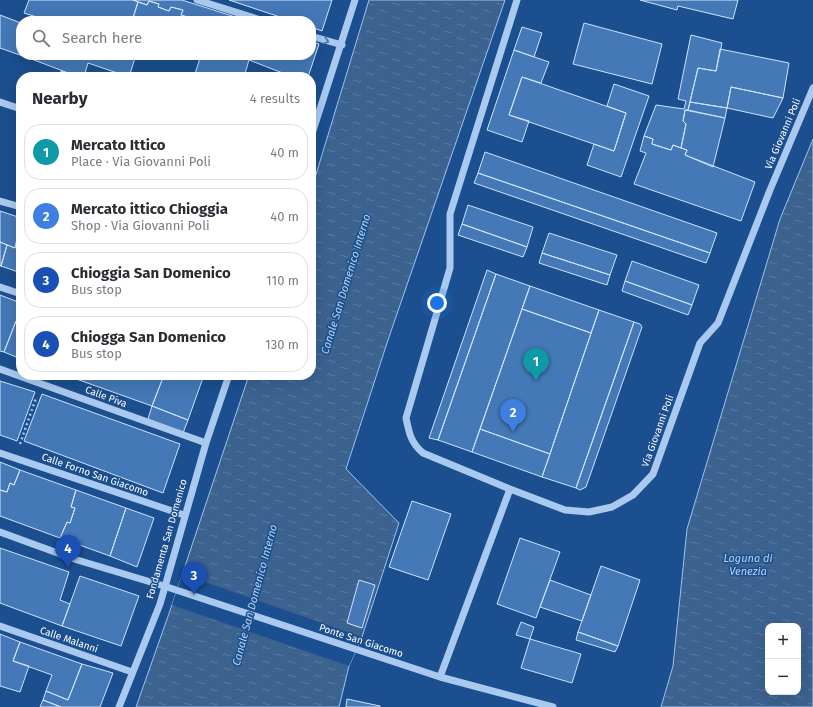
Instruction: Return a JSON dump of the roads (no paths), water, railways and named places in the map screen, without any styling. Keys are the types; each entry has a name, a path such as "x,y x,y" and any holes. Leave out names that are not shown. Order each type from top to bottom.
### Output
{"street":[{"path":"197,0 248,16"},
{"path":"316,122 342,45 355,0"},
{"name":"Via Giovanni Poli","path":"518,0 450,214 450,268 406,418 409,434 414,445 423,453 565,510 589,512 612,507 633,495 653,474 700,344 718,323 770,190 813,88"},
{"path":"316,37 342,45"},
{"path":"0,102 16,107"},
{"path":"0,201 16,206"},
{"path":"0,287 16,292"},
{"name":"Calle Piva","path":"0,369 16,375"},
{"name":"Calle Piva","path":"31,380 206,443"},
{"name":"Fondamenta San Domenico","path":"119,707 160,604 184,515 227,380"},
{"name":"Calle Forno San Giacomo","path":"0,452 184,515"},
{"path":"440,677 510,489"},
{"name":"Ponte San Giacomo","path":"0,532 74,559 164,586 440,677 553,707"},
{"name":"Calle Malanni","path":"0,626 132,672"}],"water":[{"name":"Canale San Domenico Interno","path":"369,0 505,0 388,340 346,469 399,523 362,637 349,666 339,707 136,707 172,605 247,380 316,380 316,175"},
{"name":"Laguna di Venezia","path":"813,139 813,707 661,707 673,666 687,529 780,219"}],"place":[{"name":"Mercato Ittico","path":"536,381"},
{"name":"Mercato ittico Chioggia","path":"513,432"},
{"name":"Chiogga San Domenico","path":"68,568"},
{"name":"Chioggia San Domenico","path":"194,595"}]}
